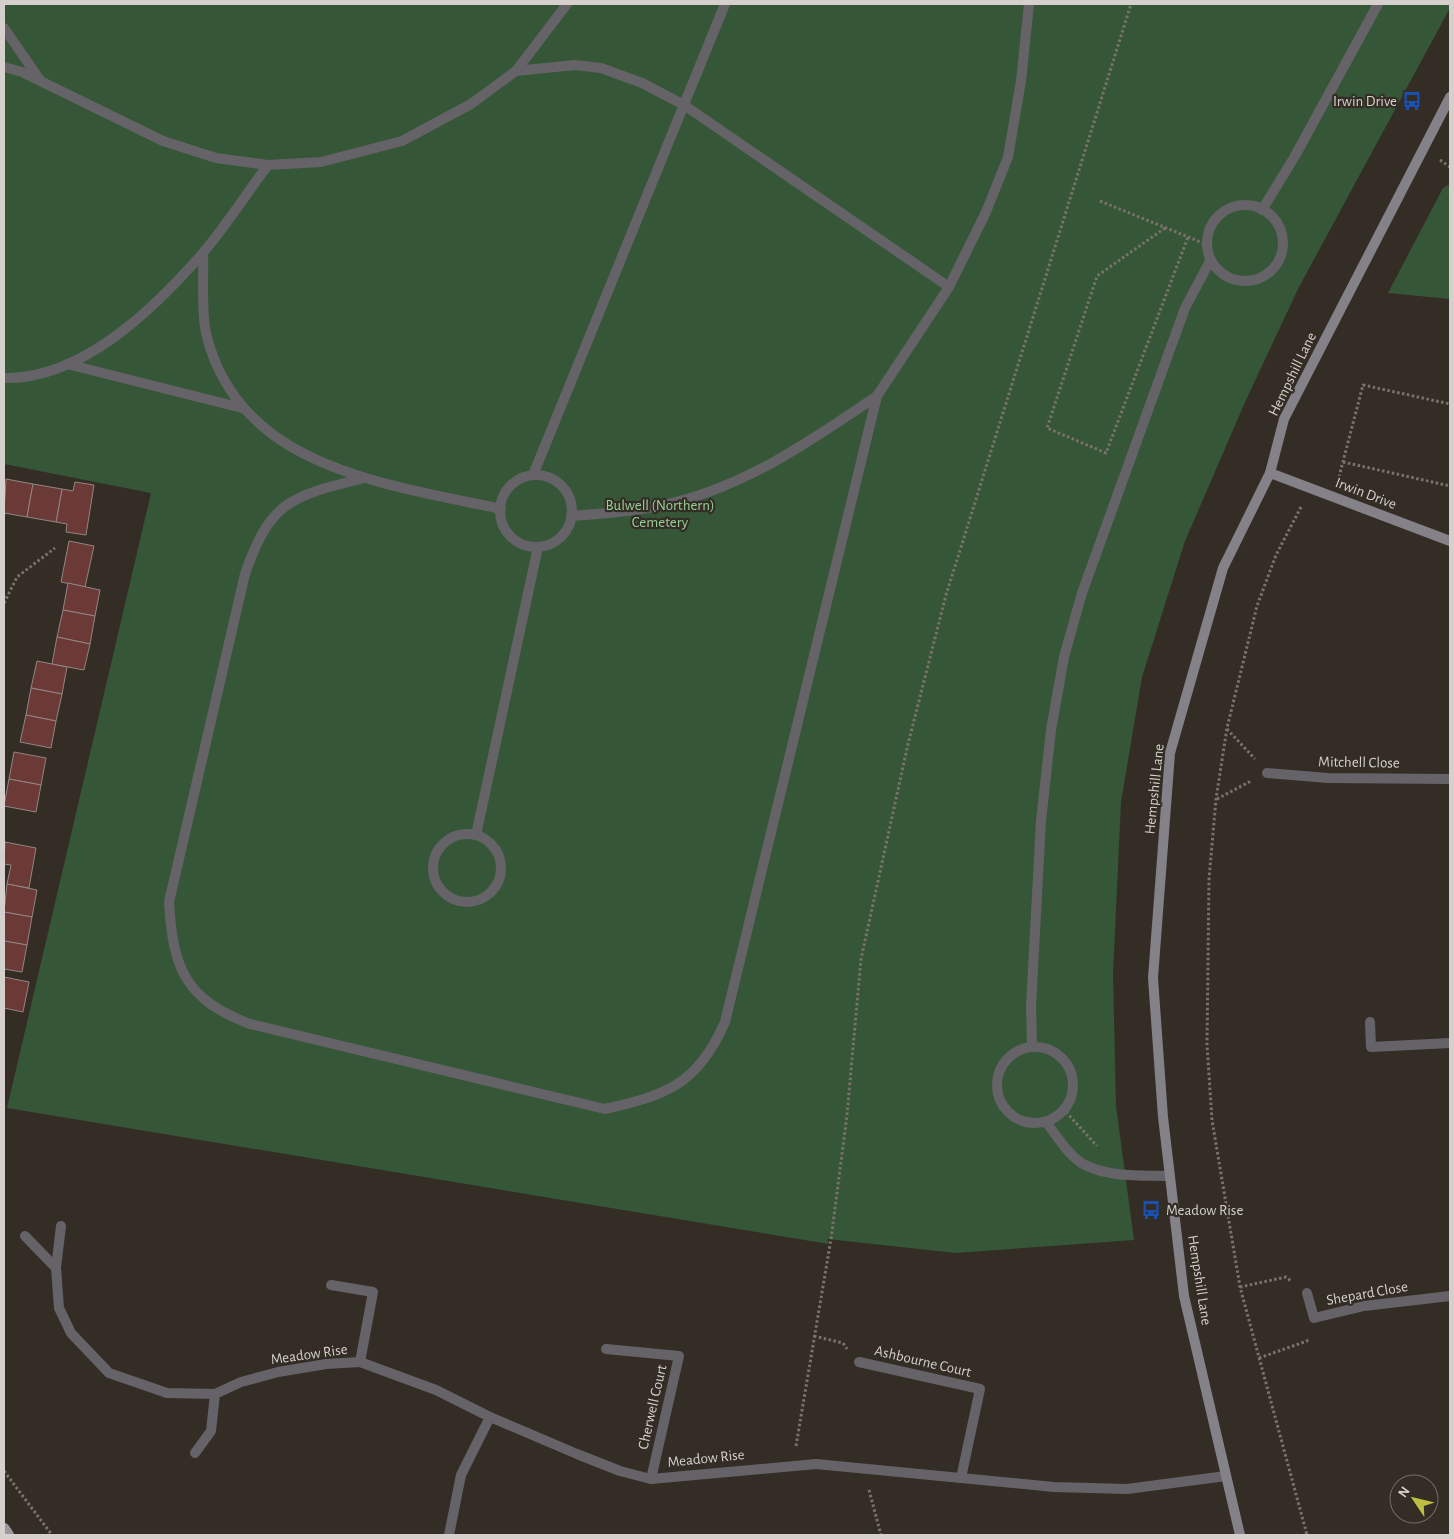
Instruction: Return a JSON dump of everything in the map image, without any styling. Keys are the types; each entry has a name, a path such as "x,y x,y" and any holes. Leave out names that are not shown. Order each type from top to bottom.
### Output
{"main road":[{"path":"4,1529 8,1535"}],"street":[{"path":"4,68 22,72 163,141 216,158 268,165 321,162 402,141 471,104 516,71 567,4"},
{"path":"533,475 725,4"},
{"path":"361,479 313,491 292,502 274,515 256,542 244,574 169,902 174,949 182,972 199,996 216,1010 250,1024 605,1109 638,1101 672,1088 697,1070 714,1048 725,1022 878,396 949,287 986,212 1008,157 1021,81 1029,4"},
{"path":"1262,210 1296,156 1378,4"},
{"path":"4,28 40,81"},
{"path":"516,71 575,65 601,68 642,83 684,105 949,287"},
{"name":"Hempshill Lane","path":"1240,1535 1184,1296 1170,1176 1154,978 1170,753 1223,568 1270,473 1284,419 1450,97"},
{"path":"4,378 16,378 84,358 130,324 175,283 203,253 268,165"},
{"path":"1236,206 1253,206 1268,213 1280,226 1283,242 1280,260 1270,273 1254,281 1237,282 1221,274 1210,261 1206,244 1210,227 1220,214 1236,206"},
{"path":"203,253 206,332 220,373 242,408 298,450 330,468 361,479 500,509"},
{"path":"1032,1046 1031,1006 1041,821 1052,730 1064,657 1082,593 1182,318 1210,261"},
{"path":"66,364 242,408"},
{"path":"571,516 660,506 732,482 776,460 827,430 878,396"},
{"name":"Irwin Drive","path":"1270,473 1450,541"},
{"path":"533,475 547,477 559,484 568,495 572,508 570,523 563,535 552,543 538,547 524,546 512,539 503,528 500,509 501,500 508,488 519,479 533,475"},
{"path":"476,835 538,547"},
{"name":"Mitchell Close","path":"1267,773 1328,778 1450,779"},
{"path":"466,833 476,835 494,845 501,859 502,875 495,889 483,899 468,903 453,900 440,890 433,877 433,861 440,847 451,837 466,833"},
{"path":"1370,1022 1371,1047 1450,1043"},
{"path":"1032,1046 1042,1047 1058,1054 1069,1066 1074,1083 1071,1100 1064,1110 1061,1114 1046,1122 1028,1123 1013,1117 1001,1104 996,1087 999,1070 1009,1056 1032,1046"},
{"path":"1046,1122 1069,1152 1084,1165 1108,1172 1170,1176"},
{"name":"Meadow Rise","path":"61,1226 56,1268 59,1308 71,1332 109,1373 167,1393 214,1394 241,1382 278,1372 326,1364 360,1362 436,1390 490,1417 620,1471 651,1479 816,1464 1054,1488 1127,1489 1226,1476"},
{"path":"26,1236 56,1268"},
{"path":"331,1284 373,1292 360,1362"},
{"name":"Shepard Close","path":"1307,1293 1314,1318 1364,1306 1450,1296"},
{"name":"Cherwell Court","path":"606,1349 679,1356 651,1479"},
{"name":"Ashbourne Court","path":"859,1362 980,1389 960,1478"},
{"path":"195,1453 211,1431 214,1394"},
{"path":"448,1535 462,1475 490,1417"}],"path":[{"path":"791,1466 831,1239 847,1115 860,960 908,744 946,595 1131,4"},
{"path":"1100,202 1206,244"},
{"path":"1165,228 1097,276 1047,428 1106,453 1188,237"},
{"path":"1334,497 1363,385 1450,404"},
{"path":"1343,462 1450,486"},
{"path":"1307,1535 1240,1287 1212,1120 1207,1045 1209,879 1216,799 1227,728 1258,606 1276,555 1297,514 1313,489"},
{"path":"4,603 16,577 55,548"},
{"path":"1216,799 1267,773 1227,728"},
{"path":"1064,1110 1102,1152"},
{"path":"1240,1287 1286,1277 1307,1293"},
{"path":"1259,1358 1307,1341 1314,1318"},
{"path":"814,1336 843,1343 859,1362"},
{"path":"862,1468 881,1535"},
{"path":"4,1472 52,1535"}],"green space":[{"name":"Bulwell (Northern) Cemetery","path":"4,4 1450,4 1450,8 1299,287 1246,400 1185,541 1142,677 1121,802 1113,974 1116,1106 1134,1240 956,1253 827,1239 829,1244 7,1108 151,493 4,464"},
{"path":"1450,185 1450,299 1388,293 1443,188"}],"building":[{"path":"6,479 33,484 27,517 4,513"},
{"path":"75,482 94,485 86,535 66,532 67,524 56,522 62,489 73,491"},
{"path":"33,484 62,489 56,522 27,517"},
{"path":"69,541 94,546 85,587 61,582"},
{"path":"68,583 100,590 95,616 63,610"},
{"path":"63,610 95,616 90,644 57,637"},
{"path":"57,637 90,644 84,670 52,664"},
{"path":"37,661 67,667 62,694 31,688"},
{"path":"31,688 62,694 56,721 26,715"},
{"path":"26,715 56,721 51,748 20,742"},
{"path":"14,752 46,758 41,785 9,779"},
{"path":"9,779 41,785 36,812 4,806"},
{"path":"5,842 36,848 29,888 7,884 11,865 4,864"},
{"path":"7,884 37,890 32,917 4,912"},
{"path":"4,912 32,917 27,945 4,941"},
{"path":"4,941 27,945 22,972 4,969"},
{"path":"4,977 29,982 23,1012 4,1008"}],"place":[{"name":"Irwin Drive","path":"1412,101"},
{"name":"Meadow Rise","path":"1151,1210"}]}
